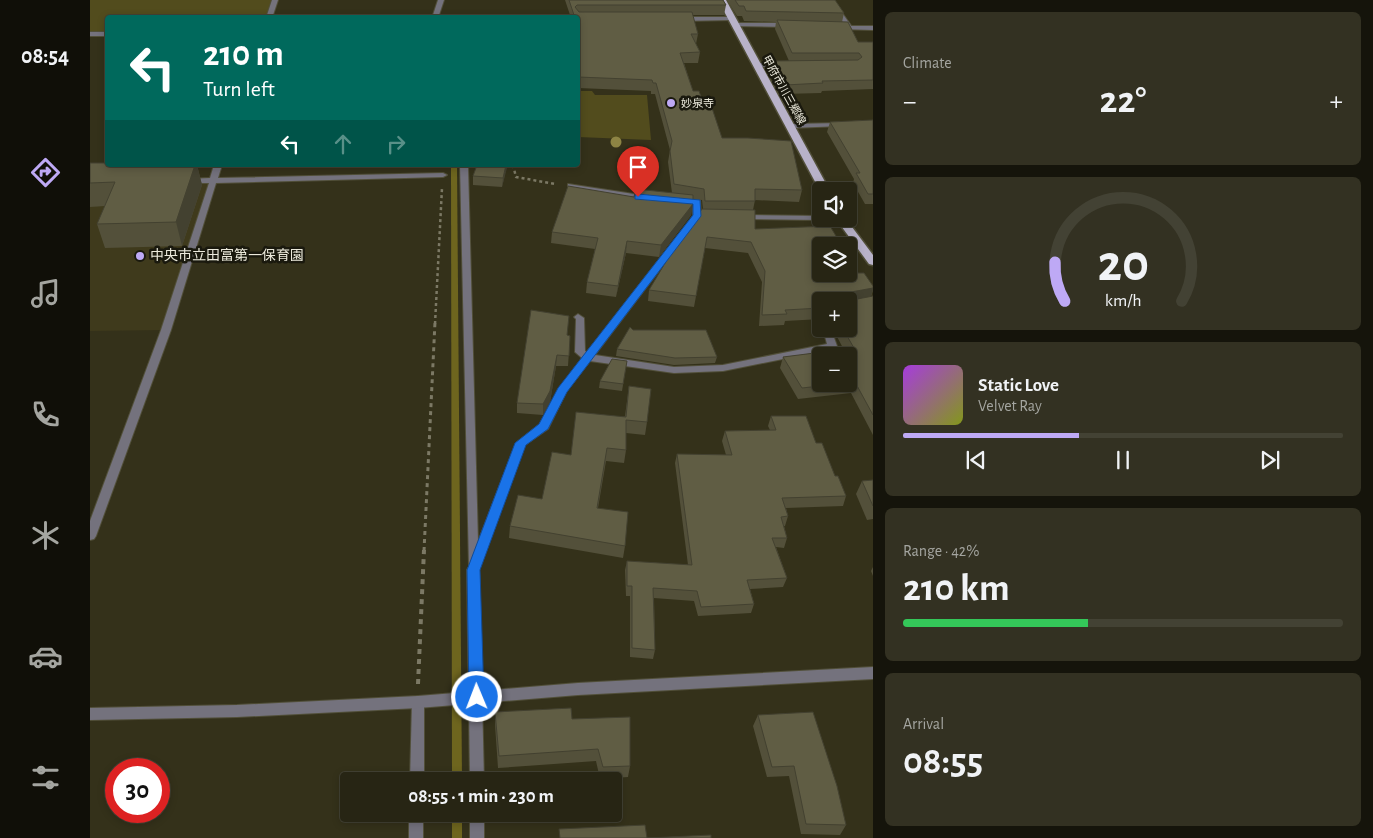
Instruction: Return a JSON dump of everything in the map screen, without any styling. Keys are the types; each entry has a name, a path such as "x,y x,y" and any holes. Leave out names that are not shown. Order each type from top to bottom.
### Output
{"main road":[{"name":"甲府市川三郷線","path":"722,0 820,182"},
{"path":"847,227 873,262"}],"street":[{"path":"271,15 275,0"},
{"path":"436,15 441,0"},
{"path":"830,0 849,27"},
{"path":"675,19 792,26"},
{"path":"830,26 873,28"},
{"path":"90,34 105,34"},
{"path":"756,65 786,65"},
{"path":"790,126 845,125"},
{"path":"90,536 166,330 217,167"},
{"path":"464,167 474,570 473,698 477,772"},
{"path":"175,181 443,175"},
{"path":"571,186 618,195 658,198"},
{"path":"474,570 521,443 544,426 562,391 697,216 697,202 667,200"},
{"path":"697,216 716,216"},
{"path":"735,216 812,218"},
{"path":"578,317 580,318 580,352 587,357 674,370 723,368 832,346 829,337"},
{"path":"90,714 237,711 418,702 578,688 873,673"},
{"path":"417,772 418,702"},
{"path":"416,822 416,838"},
{"path":"477,822 477,838"}],"path":[{"path":"514,167 516,176 571,186"},
{"path":"418,702 443,175"}],"shaded area":[{"path":"90,0 275,0 270,15 105,15 105,34 90,34"},
{"path":"580,91 592,91 595,95 647,95 651,140 580,137"},
{"name":"中央市立田富第一保育園","path":"213,180 166,330 90,331 90,182"}],"building":[{"path":"569,0 723,0 726,5 577,5 575,7 579,12 692,12 698,34 691,34 700,52 680,53 693,91 699,91 703,102 710,102 722,138 791,141 802,190 755,189 755,201 705,201 704,189 674,184 670,151 672,141 656,83 653,83 652,80 580,77 580,15 574,15"},
{"path":"735,0 835,0 844,13 746,11 744,6 739,6"},
{"path":"777,20 848,22 858,42 873,42 873,80 822,81 823,83 785,85 770,61 858,60 862,57 859,53 792,53"},
{"path":"873,120 873,194 868,194 856,173 860,173 830,122"},
{"path":"90,163 105,163 105,167 194,167 176,222 97,224 115,182 90,183"},
{"path":"476,167 506,167 503,178 473,176"},
{"path":"568,186 634,197 636,189 693,195 693,204 661,245 627,241 618,286 587,282 598,238 552,232"},
{"path":"702,209 755,210 755,229 831,227 837,237 812,237 812,282 857,282 857,271 864,273 873,288 851,292 812,292 812,308 785,310 787,314 762,315 765,271 751,242 707,237 696,296 649,290 674,248"},
{"path":"873,296 873,415 857,386 857,347 853,347 848,337 857,337 857,299"},
{"path":"531,310 569,316 567,335 570,336 569,356 557,355 550,391 543,404 517,403"},
{"path":"630,327 633,330 706,330 717,357 675,358 617,349"},
{"path":"812,353 812,387 802,388 783,357"},
{"path":"612,359 627,361 623,384 600,381"},
{"path":"629,386 651,389 647,422 626,420 626,450 607,448 597,508 628,512 625,546 510,526 518,495 542,499 552,452 571,455 576,412 626,417"},
{"path":"771,416 806,416 816,443 822,443 835,476 838,476 846,496 782,498 788,516 781,517 787,538 772,538 787,578 747,580 754,604 701,607 697,591 653,588 655,650 632,648 632,586 627,586 627,561 692,565 677,454 732,455 725,431 776,430"},
{"path":"873,480 873,506 862,481"},
{"path":"571,708 572,719 630,717 630,766 603,767 598,749 499,756 495,712"},
{"path":"813,712 837,786 846,825 806,824 794,766 772,767 758,715"},
{"path":"645,825 647,838 560,838 559,829"},
{"path":"711,835 711,838 647,838"}],"waterway":[{"path":"454,167 457,772"},
{"path":"457,822 457,838"}],"place":[{"name":"妙泉寺","path":"671,103"},
{"name":"中央市立田富第一保育園","path":"140,256"}],"route":[{"path":"477,697 474,570 521,443 544,426 562,391 697,216 697,202 638,197"}]}
